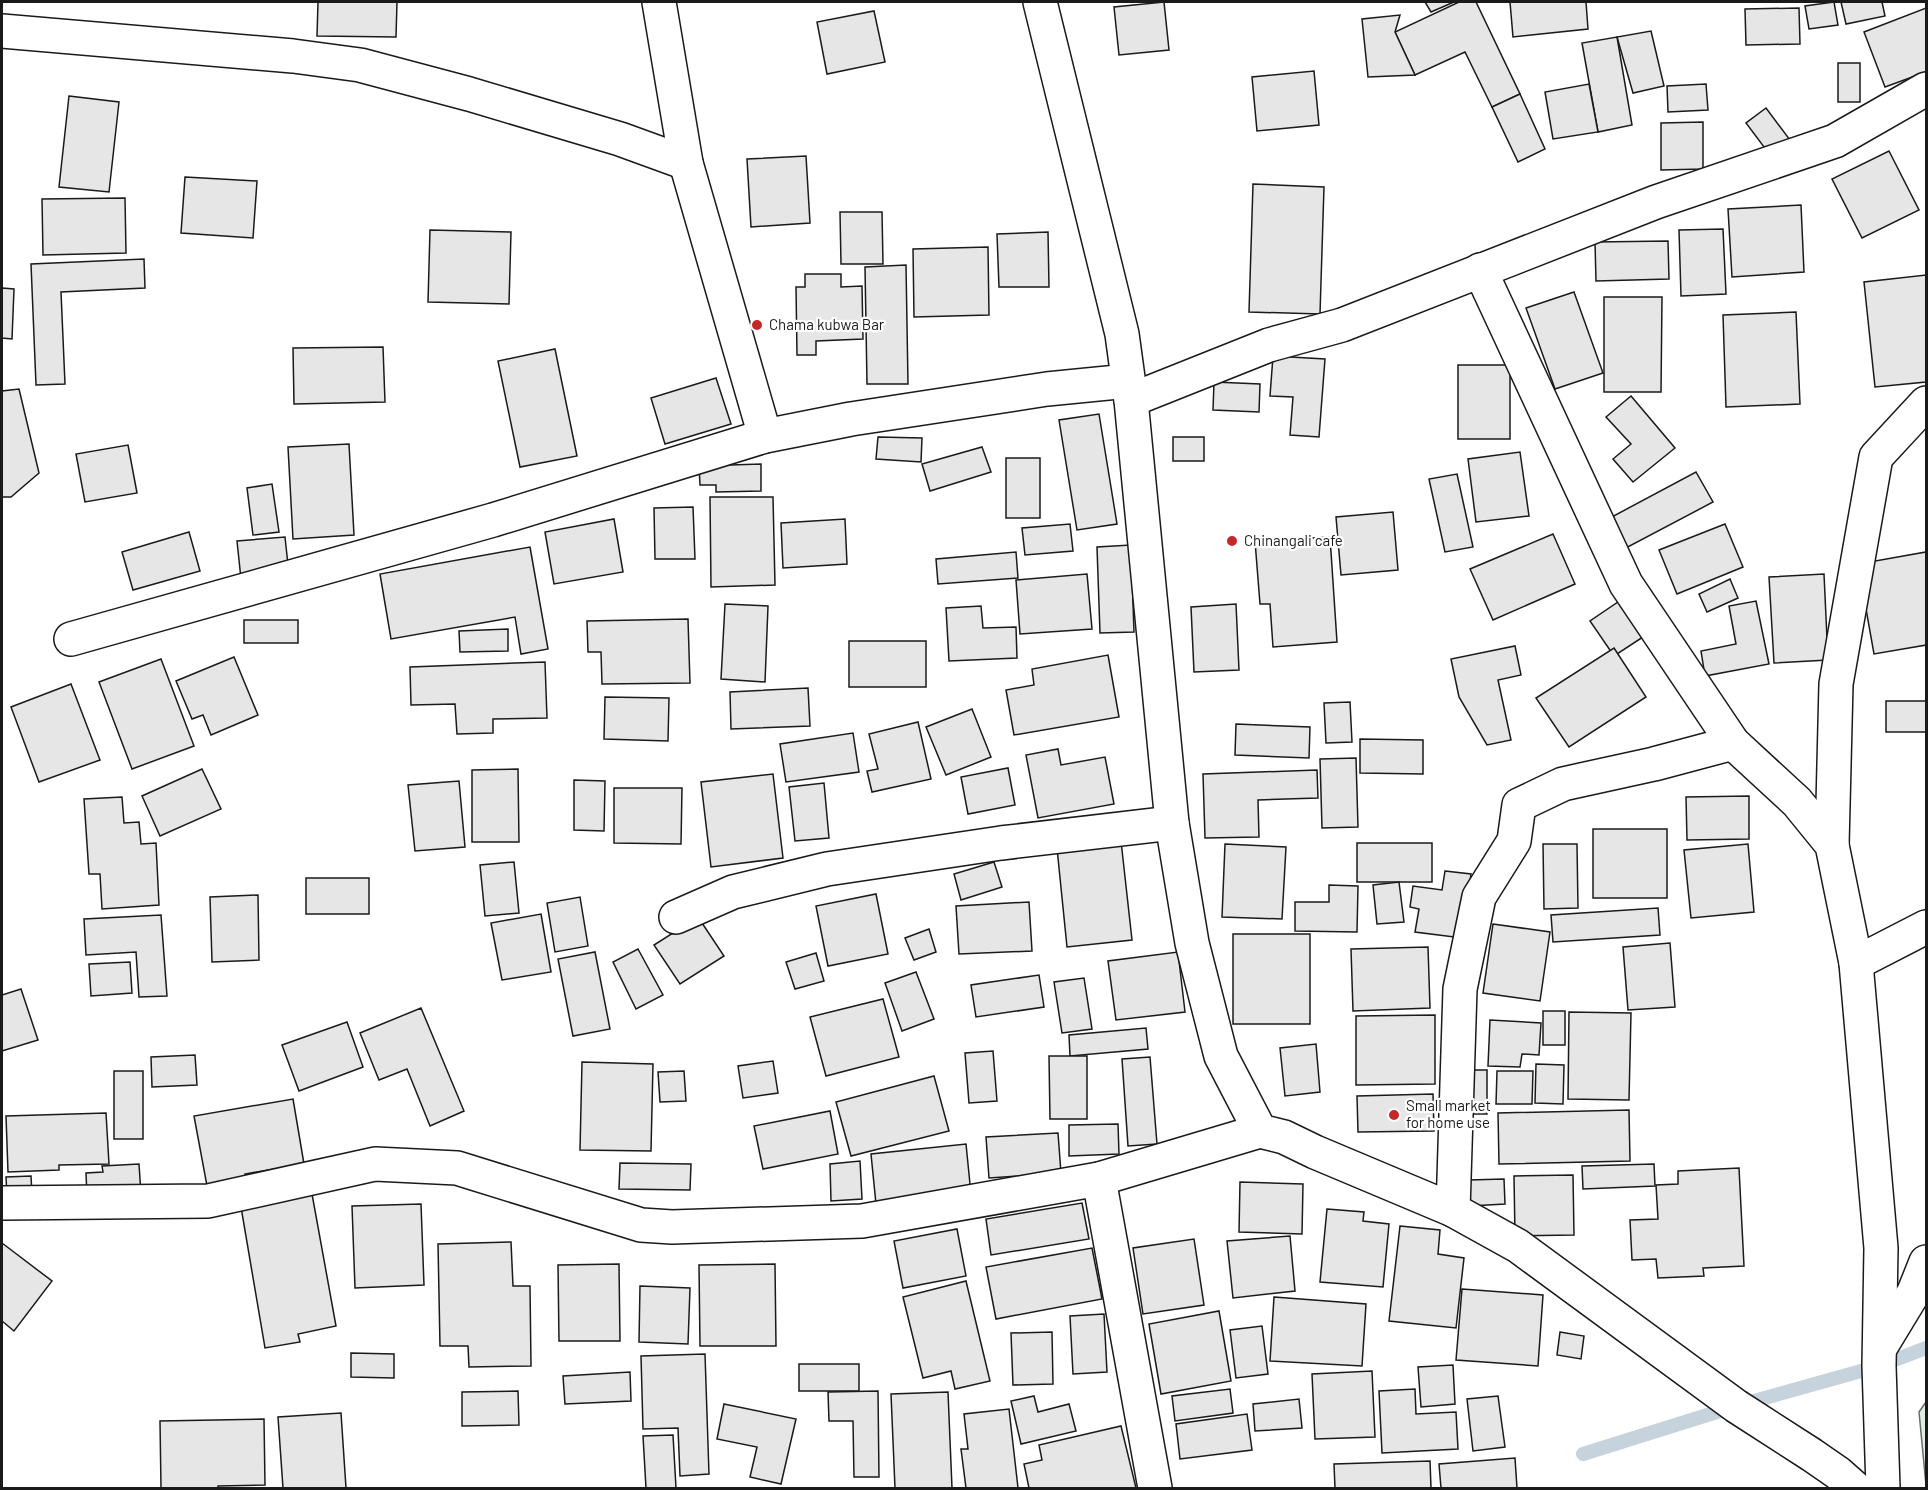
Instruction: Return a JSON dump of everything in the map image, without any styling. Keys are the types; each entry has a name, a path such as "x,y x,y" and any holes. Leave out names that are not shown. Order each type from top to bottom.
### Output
{"street":[{"path":"659,2 686,163 765,436"},
{"path":"1040,2 1122,334 1172,823 1192,943 1221,1056 1260,1131"},
{"path":"2,31 293,56 360,65 620,139 686,163"},
{"path":"71,639 493,520 765,436 851,419 1012,394 1129,390 1269,345 1342,325 1656,202 1835,141 1926,89"},
{"path":"1480,270 1626,584 1733,743 1797,802 1832,845"},
{"path":"1883,1488 1879,1349 1881,1248 1856,963 1832,845 1836,684 1876,457 1926,403"},
{"path":"1453,1210 1460,989 1479,897 1514,841 1519,805 1563,784 1654,764 1733,743"},
{"path":"676,917 733,891 827,869 1001,843 1172,823"},
{"path":"1856,963 1926,927"},
{"path":"2,1203 208,1202 375,1164 458,1168 641,1225 672,1227 862,1221 1099,1179 1260,1131 1284,1137 1453,1210 1518,1246 1736,1407 1812,1455 1855,1488"},
{"path":"1099,1179 1155,1488"},
{"path":"1879,1349 1914,1292 1926,1262"}],"green space":[{"path":"1926,1402 1926,1485 1919,1412"}],"building":[{"path":"318,2 397,2 396,37 317,36"},
{"path":"1164,2 1169,50 1119,55 1114,7"},
{"path":"1425,2 1454,2 1431,12"},
{"path":"1459,2 1476,2 1520,94 1492,107 1465,52 1415,75 1395,32"},
{"path":"1510,2 1586,2 1588,29 1513,37"},
{"path":"1834,2 1838,25 1809,29 1805,6"},
{"path":"1841,2 1882,2 1885,16 1846,24"},
{"path":"1799,8 1800,44 1746,45 1745,9"},
{"path":"1926,8 1926,72 1885,87 1864,32"},
{"path":"874,11 885,62 827,74 817,22"},
{"path":"1400,15 1395,32 1415,75 1368,77 1362,19"},
{"path":"1651,31 1664,86 1633,93 1617,37"},
{"path":"1617,37 1632,125 1598,132 1582,43"},
{"path":"1838,63 1860,63 1860,102 1838,102"},
{"path":"1314,71 1319,125 1257,131 1252,77"},
{"path":"1589,84 1598,132 1553,139 1545,92"},
{"path":"1706,84 1708,110 1668,112 1667,86"},
{"path":"1520,94 1545,149 1518,162 1492,107"},
{"path":"69,96 119,102 109,192 59,187"},
{"path":"1766,108 1793,144 1773,159 1746,123"},
{"path":"1703,122 1703,169 1661,170 1661,123"},
{"path":"1889,151 1919,210 1862,238 1832,179"},
{"path":"806,156 810,223 751,227 747,159"},
{"path":"185,177 257,181 253,238 181,233"},
{"path":"1253,184 1324,187 1320,314 1249,312"},
{"path":"125,198 126,253 43,255 42,199"},
{"path":"1801,205 1804,272 1732,277 1728,209"},
{"path":"840,212 882,212 883,264 841,264"},
{"path":"1723,229 1726,294 1681,296 1679,230"},
{"path":"430,230 511,232 509,304 428,302"},
{"path":"1048,232 1049,287 999,287 997,234"},
{"path":"1668,241 1669,279 1596,281 1595,242"},
{"path":"988,247 989,315 914,317 913,249"},
{"path":"144,259 145,288 61,292 65,384 36,385 31,264"},
{"path":"906,265 908,384 867,384 865,267"},
{"path":"805,274 841,274 841,287 862,286 863,339 816,341 816,355 797,355 796,287 805,287"},
{"path":"1926,275 1926,382 1875,387 1864,282"},
{"path":"2,288 14,289 12,339 2,338"},
{"path":"1574,292 1603,373 1555,389 1526,308"},
{"path":"1604,297 1662,297 1661,392 1604,392"},
{"path":"1796,312 1800,404 1726,407 1723,315"},
{"path":"383,347 385,402 294,404 293,348"},
{"path":"555,349 577,456 520,467 498,361"},
{"path":"1273,356 1325,359 1319,437 1290,435 1293,397 1270,396"},
{"path":"1458,365 1510,365 1510,439 1458,439"},
{"path":"716,378 731,424 665,444 651,398"},
{"path":"1214,382 1260,384 1259,412 1213,410"},
{"path":"19,389 39,473 11,497 2,497 2,391"},
{"path":"1631,396 1675,448 1633,482 1613,459 1631,444 1606,417"},
{"path":"1099,414 1117,524 1077,530 1059,420"},
{"path":"878,437 922,438 921,462 876,459"},
{"path":"1173,437 1204,437 1204,461 1173,461"},
{"path":"349,444 354,535 293,539 288,447"},
{"path":"128,445 137,493 85,502 76,454"},
{"path":"982,447 991,472 930,491 922,464"},
{"path":"1520,452 1529,516 1476,522 1468,459"},
{"path":"1006,458 1040,458 1040,518 1006,518"},
{"path":"761,464 761,491 716,492 716,485 700,485 699,466"},
{"path":"1696,472 1713,502 1624,549 1608,519"},
{"path":"1457,474 1473,547 1445,552 1429,479"},
{"path":"272,484 279,532 253,535 247,488"},
{"path":"710,497 773,497 775,585 711,587"},
{"path":"693,507 695,559 655,559 654,508"},
{"path":"1393,512 1398,570 1341,575 1336,517"},
{"path":"614,519 623,572 554,584 545,532"},
{"path":"845,519 847,564 783,568 781,523"},
{"path":"1070,524 1073,551 1025,555 1022,528"},
{"path":"1725,524 1743,567 1677,594 1659,550"},
{"path":"189,532 200,571 133,590 122,552"},
{"path":"1553,534 1575,584 1493,620 1470,569"},
{"path":"285,537 289,574 241,579 237,541"},
{"path":"1330,537 1337,642 1273,647 1270,604 1260,604 1255,541"},
{"path":"1131,545 1134,632 1100,633 1097,547"},
{"path":"530,547 548,649 521,654 515,617 391,639 380,574"},
{"path":"1016,552 1018,578 938,584 936,559"},
{"path":"1926,552 1926,645 1874,654 1858,564"},
{"path":"1087,574 1092,629 1020,634 1016,580"},
{"path":"1824,574 1828,660 1774,663 1769,577"},
{"path":"1730,579 1738,598 1707,612 1699,594"},
{"path":"1756,601 1769,664 1705,676 1701,651 1736,644 1729,606"},
{"path":"1618,602 1643,637 1614,656 1590,621"},
{"path":"725,604 768,606 765,682 721,679"},
{"path":"1236,604 1239,670 1194,672 1191,607"},
{"path":"981,606 983,628 1016,627 1017,658 949,661 946,608"},
{"path":"688,619 690,683 602,684 601,652 588,652 587,621"},
{"path":"244,620 298,620 298,643 244,643"},
{"path":"508,629 508,651 460,652 459,631"},
{"path":"849,641 926,641 926,687 849,687"},
{"path":"1515,646 1521,675 1498,680 1511,740 1487,745 1459,697 1451,659"},
{"path":"1614,648 1646,697 1569,747 1536,698"},
{"path":"1108,655 1119,717 1014,735 1006,690 1034,685 1032,669"},
{"path":"234,657 258,715 211,735 203,715 192,719 176,681"},
{"path":"161,659 194,746 132,769 99,682"},
{"path":"545,662 547,718 493,719 493,733 457,734 455,704 411,705 410,667"},
{"path":"71,684 100,760 39,782 11,707"},
{"path":"808,688 810,726 731,729 730,692"},
{"path":"605,697 669,698 668,741 604,739"},
{"path":"1886,701 1926,701 1926,732 1886,732"},
{"path":"1350,702 1352,742 1326,743 1324,703"},
{"path":"972,709 991,757 946,775 926,727"},
{"path":"918,722 931,779 872,792 867,771 878,769 869,734"},
{"path":"1236,724 1310,727 1309,758 1235,755"},
{"path":"853,733 859,772 786,782 780,744"},
{"path":"1360,739 1423,740 1423,774 1360,773"},
{"path":"1058,749 1061,765 1105,757 1114,804 1038,818 1026,755"},
{"path":"1356,758 1358,827 1322,828 1320,759"},
{"path":"1008,768 1015,805 968,814 961,777"},
{"path":"202,769 221,809 160,836 142,796"},
{"path":"518,769 519,842 472,842 472,770"},
{"path":"1317,770 1318,798 1258,800 1259,837 1205,838 1203,774"},
{"path":"773,774 783,858 711,867 701,782"},
{"path":"574,780 605,781 604,831 574,830"},
{"path":"459,781 465,847 415,851 408,785"},
{"path":"824,783 829,838 795,841 789,787"},
{"path":"614,788 682,788 681,844 614,843"},
{"path":"1749,796 1749,839 1687,840 1686,797"},
{"path":"122,797 124,823 139,822 141,844 156,843 159,905 102,909 100,874 89,874 84,799"},
{"path":"1593,829 1667,829 1667,898 1593,898"},
{"path":"1121,841 1132,940 1067,947 1057,848"},
{"path":"1357,843 1432,843 1432,882 1357,882"},
{"path":"1225,844 1286,847 1282,919 1222,917"},
{"path":"1543,844 1577,844 1578,908 1544,909"},
{"path":"1748,844 1754,912 1691,918 1684,850"},
{"path":"514,862 519,913 485,916 480,865"},
{"path":"994,862 1002,887 961,900 954,874"},
{"path":"1445,871 1471,874 1462,938 1415,932 1419,909 1410,907 1413,886 1442,890"},
{"path":"306,878 369,878 369,914 306,914"},
{"path":"1399,882 1404,922 1377,924 1373,885"},
{"path":"1329,885 1358,886 1357,932 1295,931 1295,902 1329,902"},
{"path":"876,894 888,954 828,966 816,906"},
{"path":"258,895 259,960 212,962 210,897"},
{"path":"580,897 588,946 555,952 547,903"},
{"path":"1029,902 1032,951 959,954 956,906"},
{"path":"1658,908 1660,935 1553,942 1551,915"},
{"path":"541,914 551,972 502,980 491,923"},
{"path":"161,915 167,996 139,997 136,952 86,955 84,919"},
{"path":"698,917 724,956 680,984 654,945"},
{"path":"1493,924 1550,932 1540,1001 1483,993"},
{"path":"929,929 936,952 914,960 905,938"},
{"path":"1233,934 1310,934 1310,1024 1233,1024"},
{"path":"1670,943 1675,1007 1628,1010 1623,947"},
{"path":"1428,947 1430,1008 1353,1011 1351,949"},
{"path":"638,949 663,995 636,1009 613,962"},
{"path":"595,952 610,1029 573,1036 558,959"},
{"path":"1178,952 1185,1012 1116,1020 1108,961"},
{"path":"816,953 824,981 795,989 786,962"},
{"path":"130,962 132,993 91,996 89,964"},
{"path":"916,972 934,1019 902,1031 885,983"},
{"path":"1039,975 1044,1007 976,1017 971,985"},
{"path":"1084,978 1092,1029 1062,1033 1054,982"},
{"path":"21,989 38,1040 2,1051 2,995"},
{"path":"883,999 899,1057 826,1076 810,1017"},
{"path":"421,1008 464,1111 430,1126 407,1069 379,1080 360,1033"},
{"path":"1543,1011 1565,1011 1565,1045 1543,1045"},
{"path":"1569,1012 1631,1013 1629,1100 1568,1099"},
{"path":"1435,1015 1435,1084 1356,1085 1356,1016"},
{"path":"1490,1020 1541,1023 1539,1055 1522,1054 1520,1067 1488,1066"},
{"path":"347,1022 363,1067 299,1091 282,1045"},
{"path":"1146,1028 1148,1049 1070,1056 1069,1035"},
{"path":"1316,1044 1320,1092 1285,1096 1280,1048"},
{"path":"993,1051 997,1101 969,1103 965,1053"},
{"path":"195,1055 197,1085 152,1087 151,1057"},
{"path":"1049,1056 1087,1056 1087,1119 1050,1119"},
{"path":"1150,1057 1157,1144 1128,1146 1122,1059"},
{"path":"773,1061 778,1093 743,1098 738,1066"},
{"path":"582,1062 653,1064 651,1151 580,1150"},
{"path":"1536,1064 1564,1065 1563,1104 1535,1103"},
{"path":"1468,1070 1487,1070 1487,1114 1468,1114"},
{"path":"114,1071 143,1071 143,1139 114,1139"},
{"path":"684,1071 686,1101 660,1102 658,1072"},
{"path":"1497,1071 1533,1071 1532,1104 1496,1104"},
{"path":"934,1076 949,1131 851,1156 836,1102"},
{"path":"1433,1094 1434,1131 1358,1132 1357,1096"},
{"path":"293,1099 304,1164 245,1174 247,1180 207,1186 194,1116"},
{"path":"1629,1110 1630,1161 1499,1164 1498,1113"},
{"path":"830,1111 838,1154 763,1169 754,1126"},
{"path":"106,1113 109,1164 59,1165 59,1170 8,1172 6,1116"},
{"path":"1118,1124 1119,1154 1069,1156 1069,1125"},
{"path":"1058,1133 1061,1173 989,1178 986,1137"},
{"path":"966,1144 971,1194 876,1204 871,1154"},
{"path":"860,1161 862,1199 831,1201 830,1164"},
{"path":"620,1163 691,1164 690,1190 619,1189"},
{"path":"139,1164 141,1194 87,1197 86,1173 103,1172 102,1166"},
{"path":"1654,1164 1655,1186 1583,1189 1582,1166"},
{"path":"1739,1168 1744,1266 1703,1268 1704,1276 1658,1278 1656,1259 1632,1260 1630,1220 1658,1219 1656,1185 1678,1184 1678,1171"},
{"path":"1573,1175 1574,1235 1515,1236 1514,1176"},
{"path":"31,1176 32,1195 7,1196 6,1177"},
{"path":"1504,1179 1505,1204 1470,1206 1469,1180"},
{"path":"1240,1182 1303,1184 1302,1234 1239,1232"},
{"path":"312,1194 336,1326 298,1334 300,1342 265,1348 241,1207"},
{"path":"1082,1203 1089,1239 991,1255 986,1219"},
{"path":"421,1204 424,1285 355,1288 352,1206"},
{"path":"1327,1209 1364,1212 1363,1221 1389,1224 1383,1287 1320,1282"},
{"path":"1400,1226 1440,1230 1438,1254 1464,1258 1456,1328 1389,1321"},
{"path":"957,1229 966,1276 903,1288 894,1241"},
{"path":"1290,1236 1295,1291 1233,1298 1227,1241"},
{"path":"1194,1239 1204,1305 1143,1314 1133,1248"},
{"path":"511,1242 513,1286 530,1286 531,1366 469,1367 468,1346 440,1346 438,1244"},
{"path":"2,1243 52,1281 14,1331 2,1321"},
{"path":"1092,1248 1102,1299 996,1319 986,1267"},
{"path":"619,1264 620,1341 559,1341 558,1265"},
{"path":"775,1264 776,1346 700,1346 699,1265"},
{"path":"966,1281 990,1381 955,1389 951,1371 923,1378 903,1297"},
{"path":"640,1286 690,1288 688,1344 639,1342"},
{"path":"1462,1289 1543,1295 1538,1366 1456,1360"},
{"path":"1274,1297 1366,1304 1362,1366 1270,1361"},
{"path":"1219,1311 1231,1381 1161,1394 1149,1324"},
{"path":"1104,1314 1107,1372 1073,1374 1070,1316"},
{"path":"1262,1326 1268,1374 1236,1378 1230,1330"},
{"path":"1052,1332 1053,1384 1013,1385 1011,1333"},
{"path":"1560,1332 1584,1336 1581,1359 1557,1355"},
{"path":"351,1353 394,1354 394,1378 351,1377"},
{"path":"705,1354 709,1474 680,1476 678,1428 643,1429 641,1356"},
{"path":"799,1364 859,1364 859,1391 799,1391"},
{"path":"1453,1365 1455,1404 1421,1407 1418,1367"},
{"path":"1372,1371 1375,1437 1315,1439 1312,1374"},
{"path":"630,1372 631,1401 565,1404 563,1376"},
{"path":"1230,1389 1233,1413 1175,1421 1172,1396"},
{"path":"1415,1389 1416,1414 1456,1412 1458,1449 1382,1453 1379,1391"},
{"path":"518,1391 519,1425 462,1426 462,1392"},
{"path":"878,1391 879,1477 854,1477 853,1421 829,1421 828,1392"},
{"path":"948,1392 952,1488 895,1488 891,1394"},
{"path":"1034,1396 1038,1412 1069,1404 1076,1431 1021,1444 1011,1401"},
{"path":"1498,1396 1505,1447 1473,1451 1467,1399"},
{"path":"1299,1399 1302,1428 1255,1431 1253,1404"},
{"path":"724,1404 796,1419 781,1484 750,1477 757,1447 717,1439"},
{"path":"1009,1409 1018,1488 966,1488 961,1449 968,1449 964,1414"},
{"path":"341,1413 346,1488 283,1488 278,1417"},
{"path":"1247,1414 1252,1450 1180,1459 1176,1424"},
{"path":"264,1419 265,1485 161,1488 160,1421"},
{"path":"1121,1426 1136,1488 1029,1488 1024,1464 1042,1460 1039,1445"},
{"path":"673,1435 676,1488 646,1488 643,1436"},
{"path":"1515,1458 1517,1488 1441,1488 1439,1464"},
{"path":"1430,1461 1431,1488 1335,1488 1334,1464"}],"waterway":[{"path":"1583,1454 1736,1406 1879,1366 1926,1348"}],"place":[{"name":"Chama kubwa Bar","path":"757,325"},
{"name":"Chinangali cafe","path":"1232,541"},
{"name":"Small market for home use","path":"1394,1115"}]}
